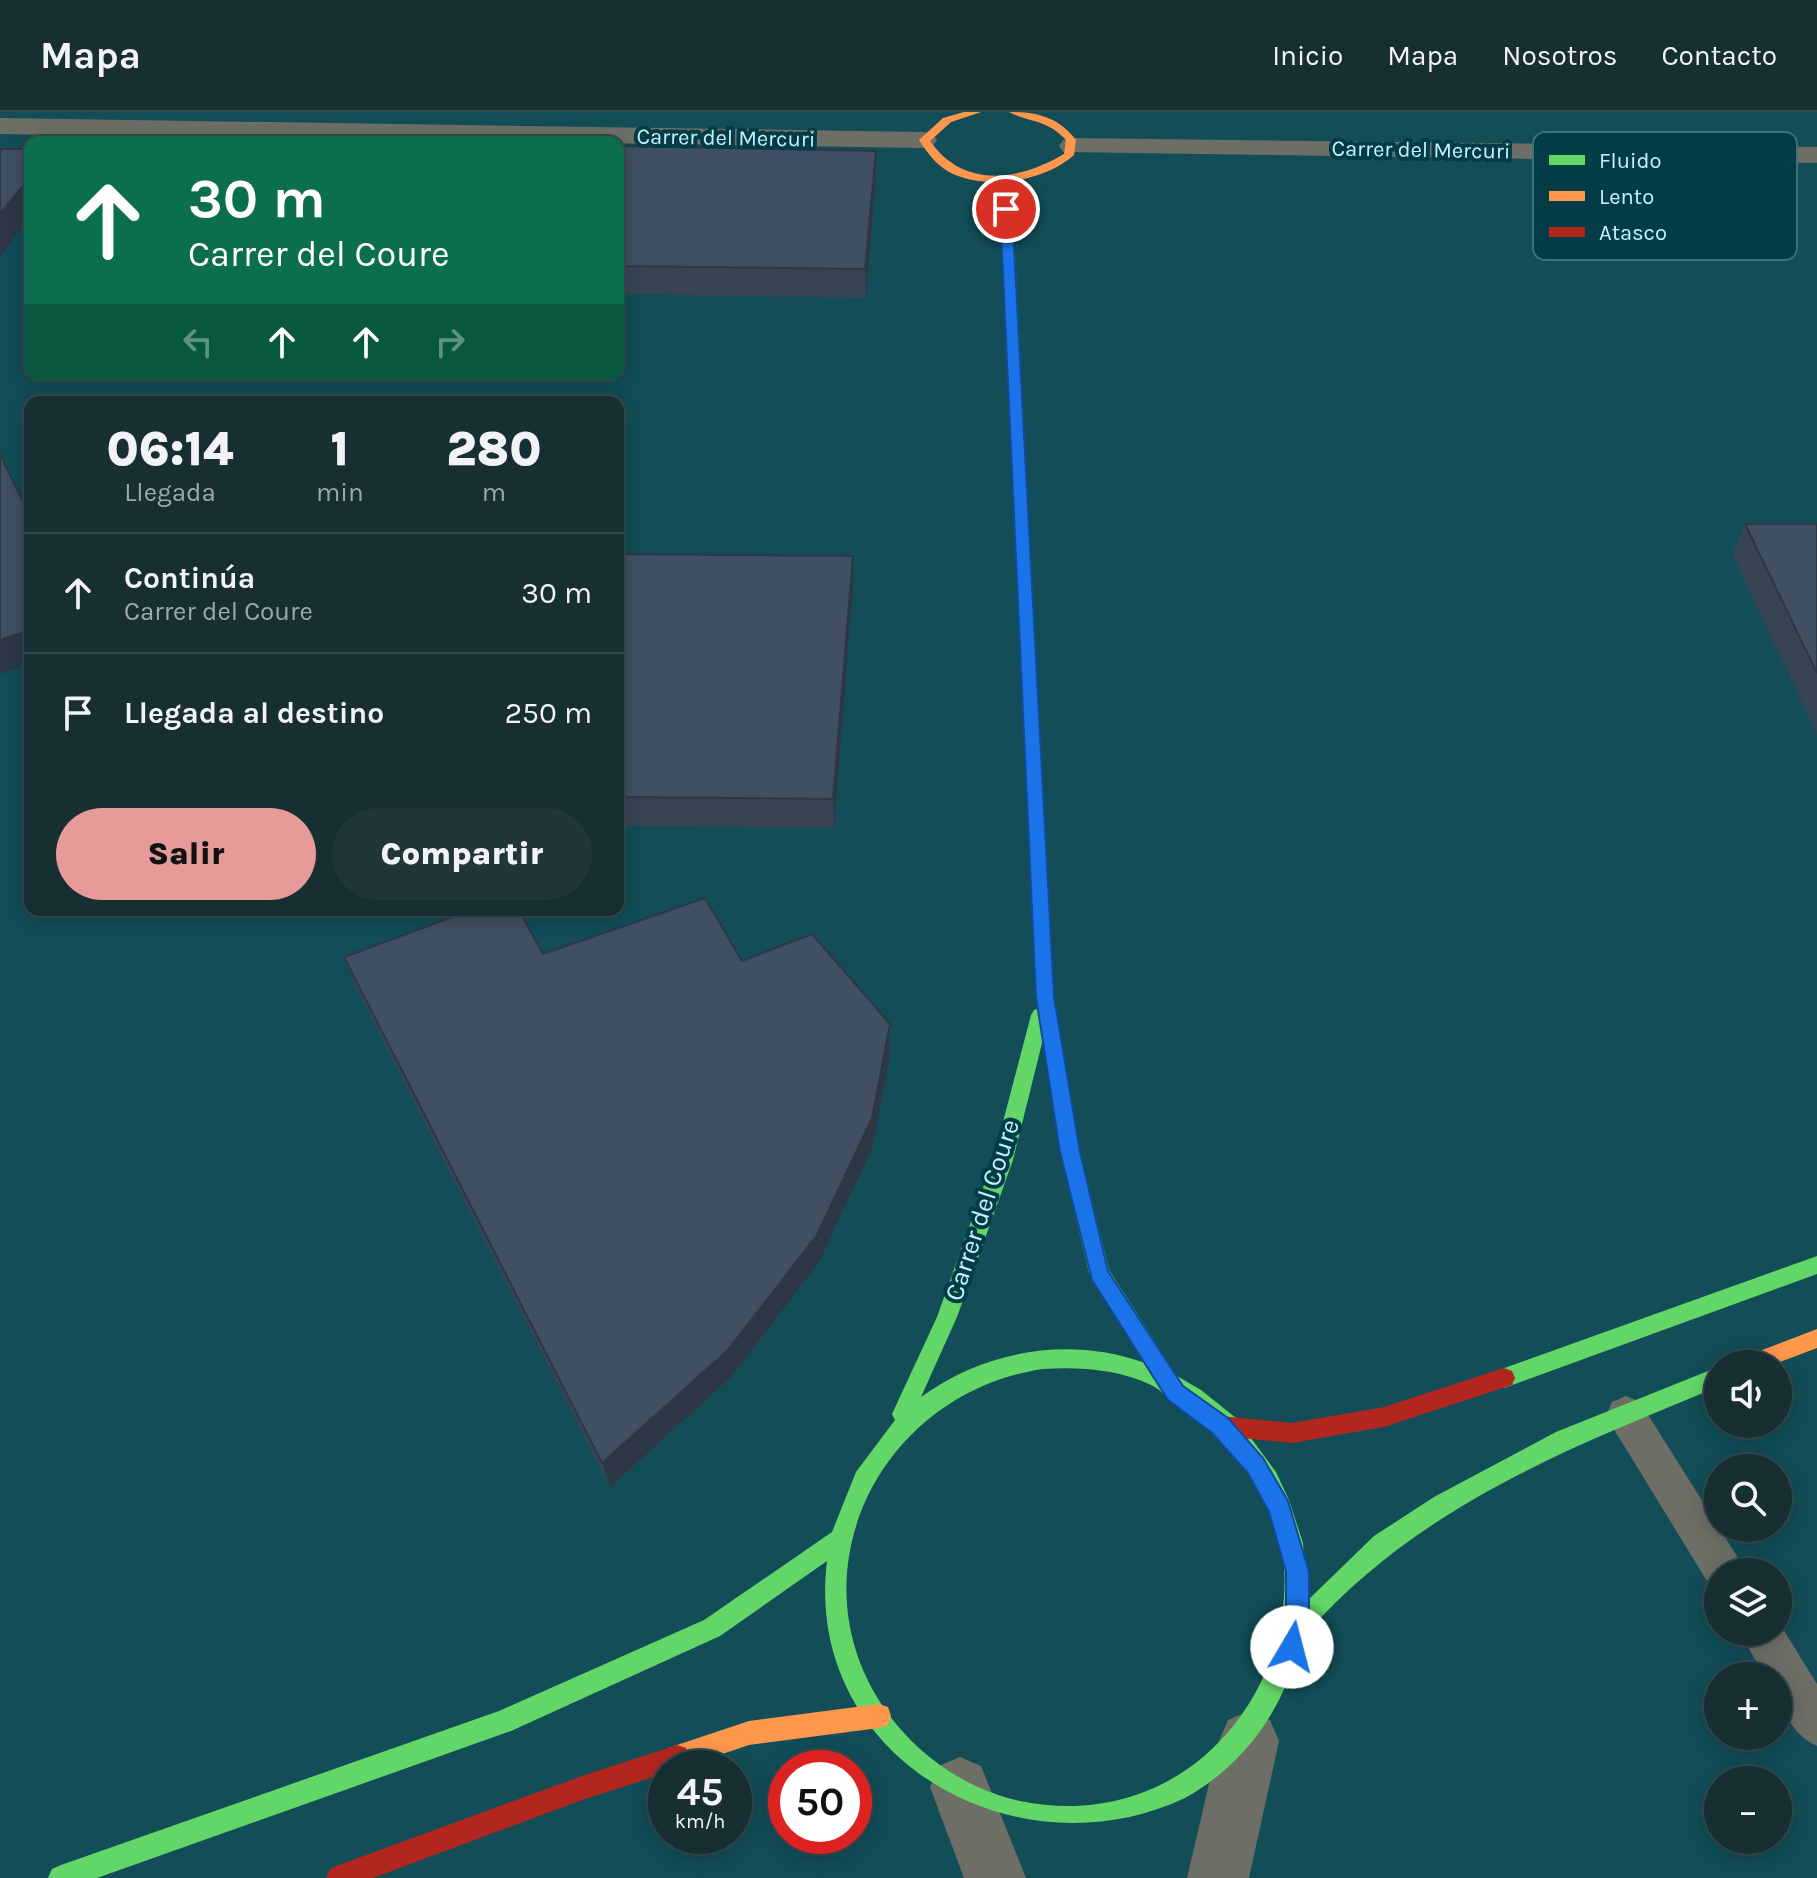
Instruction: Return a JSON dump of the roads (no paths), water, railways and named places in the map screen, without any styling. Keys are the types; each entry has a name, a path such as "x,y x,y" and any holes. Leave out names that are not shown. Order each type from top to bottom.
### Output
{"street":[{"path":"976,112 943,121 932,128 924,140 927,154 958,173 1005,179 1046,171 1061,164 1072,146 1067,133 1058,125 1041,118 1014,112"},
{"name":"Carrer del Mercuri","path":"0,126 924,140"},
{"name":"Carrer del Mercuri","path":"1072,146 1533,152"},
{"name":"Carrer del Mercuri","path":"1797,155 1817,155"},
{"name":"Carrer del Coure","path":"1005,179 1045,997 1070,1152 1099,1273 1176,1393"},
{"name":"Carrer del Coure","path":"902,1417 947,1317 1003,1160 1045,997"},
{"path":"1220,1426 1292,1433 1384,1417 1500,1380 1817,1265"},
{"path":"1787,1350 1817,1338"},
{"path":"1038,1360 1083,1362 1128,1372 1176,1393 1220,1426 1256,1466 1280,1508 1297,1572 1297,1626 1281,1689 1249,1741 1203,1781 1156,1804 1080,1817 993,1802 960,1787 914,1753 879,1716 854,1674 842,1643 833,1589 835,1542 851,1487 872,1451 902,1417 939,1390 977,1372 1038,1360"},
{"path":"1297,1626 1382,1544 1442,1505 1564,1439 1704,1383"},
{"path":"61,1878 502,1722 712,1628 835,1542"},
{"path":"339,1878 582,1788 749,1733 879,1716"},
{"path":"1218,1878 1249,1741"},
{"path":"960,1787 995,1878"}],"lane":[{"path":"1626,1414 1715,1558"},
{"path":"1770,1646 1817,1724"}]}
